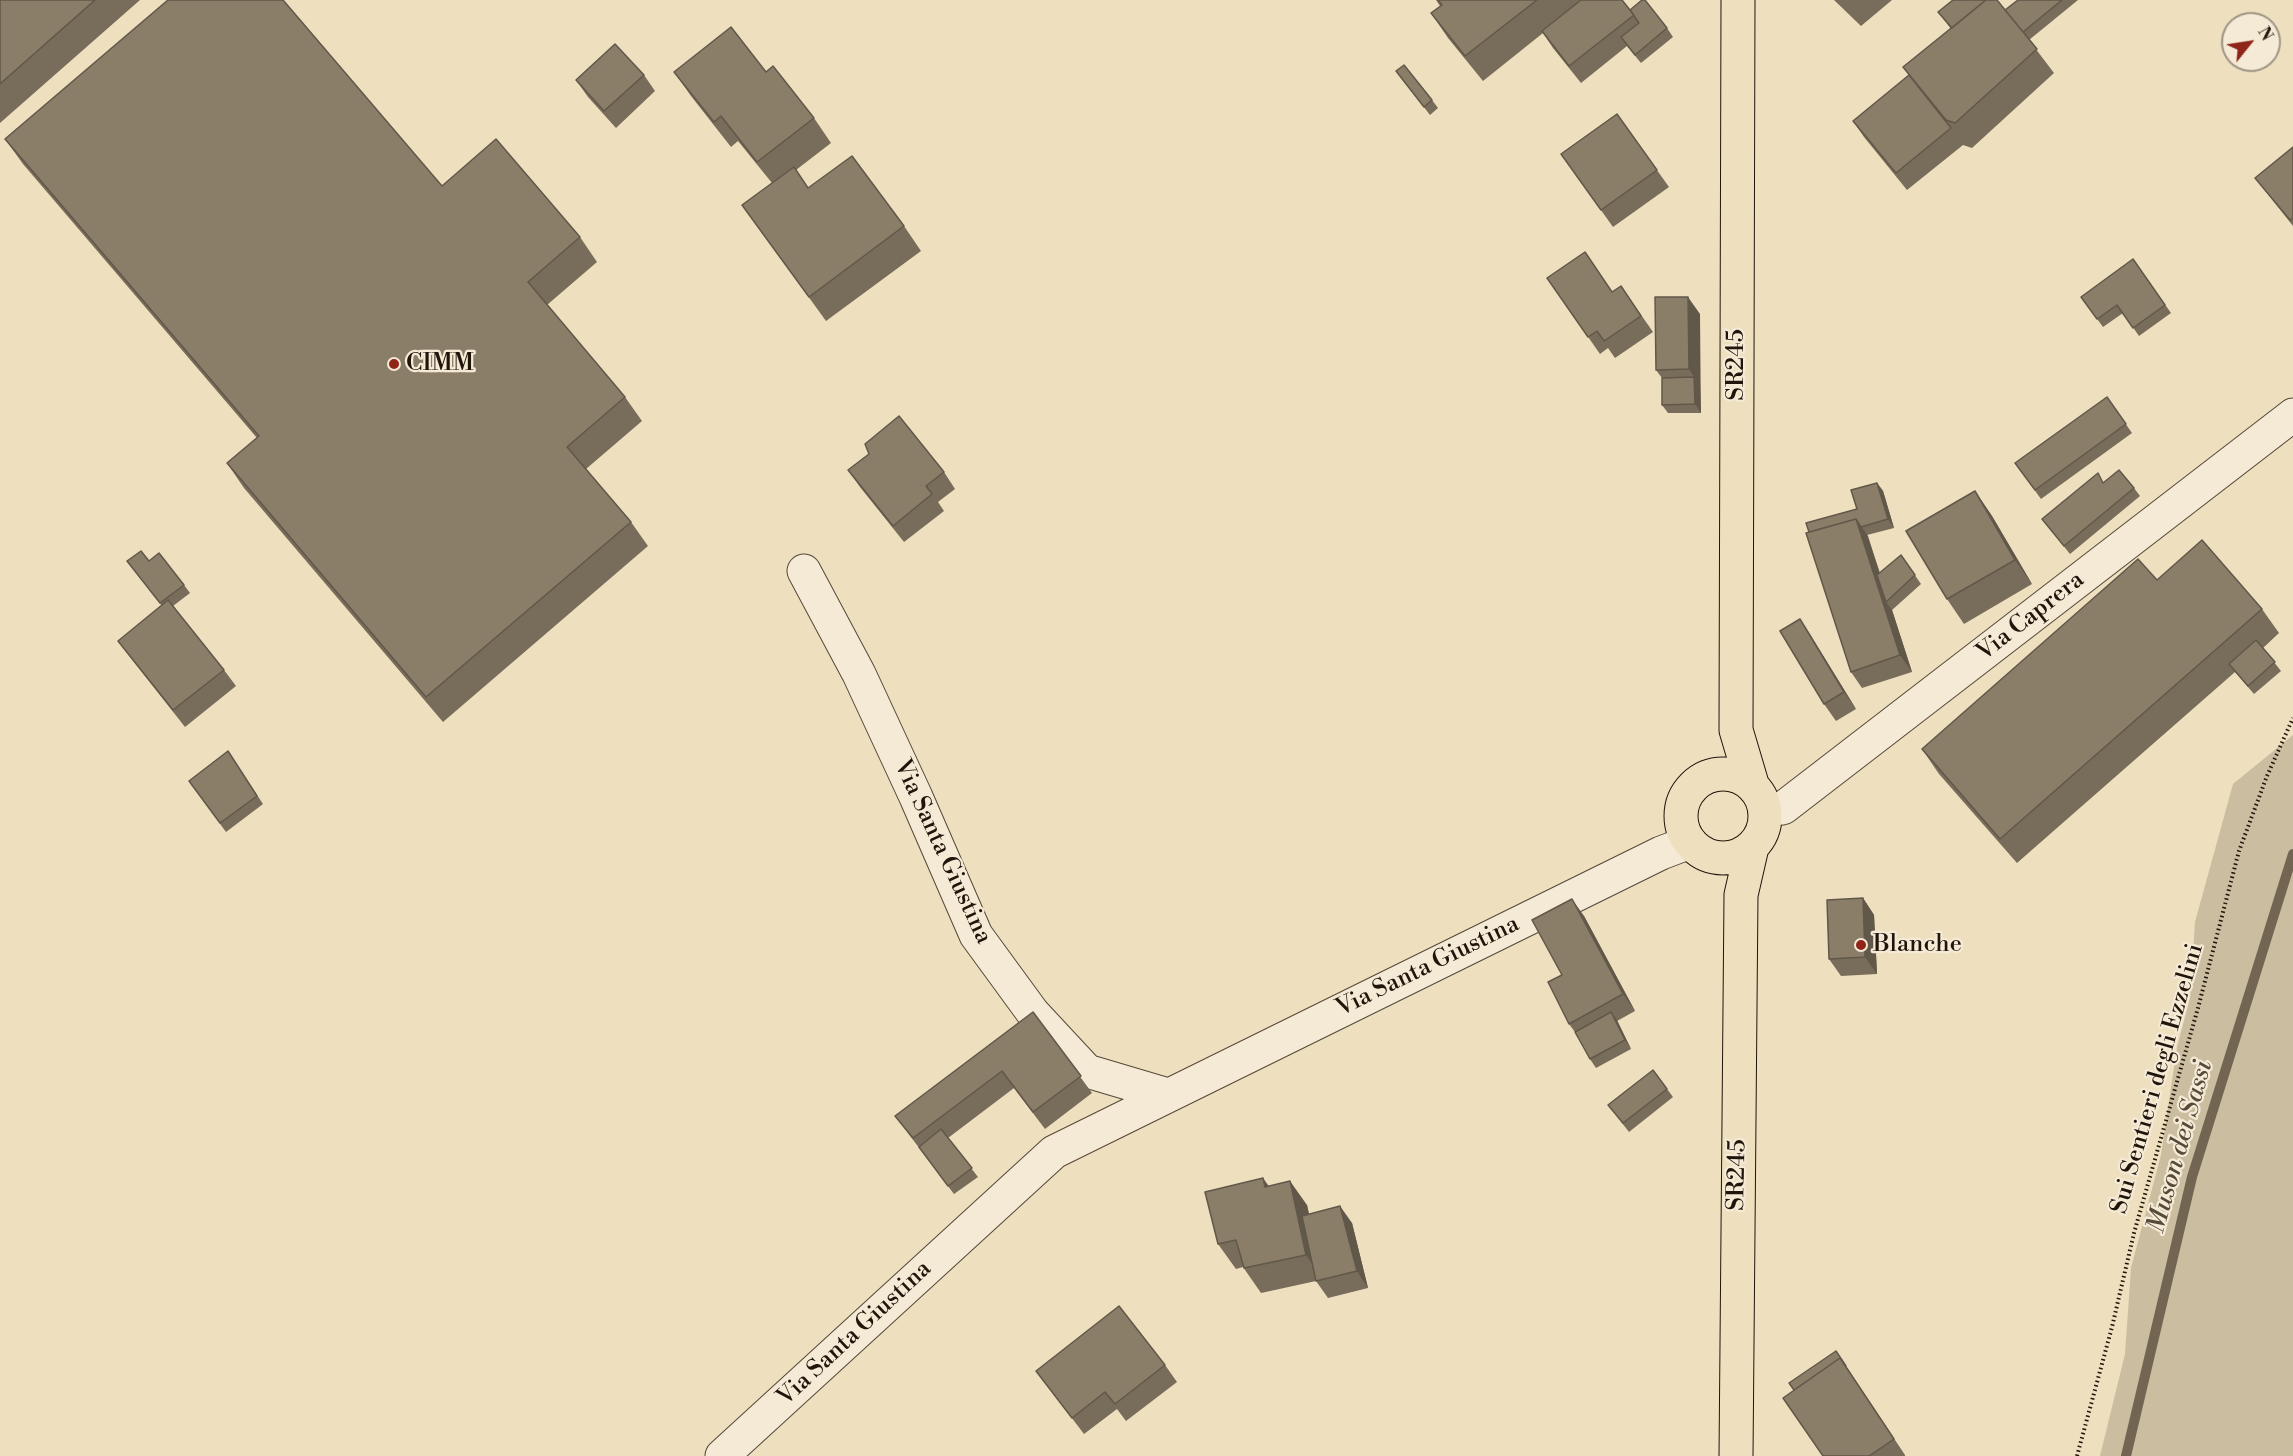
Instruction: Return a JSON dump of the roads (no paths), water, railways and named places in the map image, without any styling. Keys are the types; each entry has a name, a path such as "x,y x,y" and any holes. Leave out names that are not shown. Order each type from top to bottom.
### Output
{"main road":[{"name":"SR245","path":"1736,730 1738,0"},
{"path":"1712,775 1736,730"},
{"path":"1736,730 1759,796"},
{"path":"1741,895 1682,823 1683,803 1694,785 1712,775 1726,773 1740,776 1759,796"},
{"name":"SR245","path":"1736,1456 1741,895 1752,847 1763,830 1759,796"},
{"path":"1702,850 1727,858 1740,855 1752,847"}],"street":[{"name":"Via Caprera","path":"1759,796 1783,807 1796,798 2293,415"},
{"name":"Via Santa Giustina","path":"804,571 859,674 916,796 976,935 1033,1013 1087,1071 1168,1095"},
{"name":"Via Santa Giustina","path":"722,1456 1054,1152 1661,852 1702,850"}],"waterway":[{"name":"Muson dei Sassi","path":"2126,1456 2192,1177 2293,854"}],"place":[{"name":"CIMM","path":"394,364"},
{"name":"Blanche","path":"1861,945"}]}
